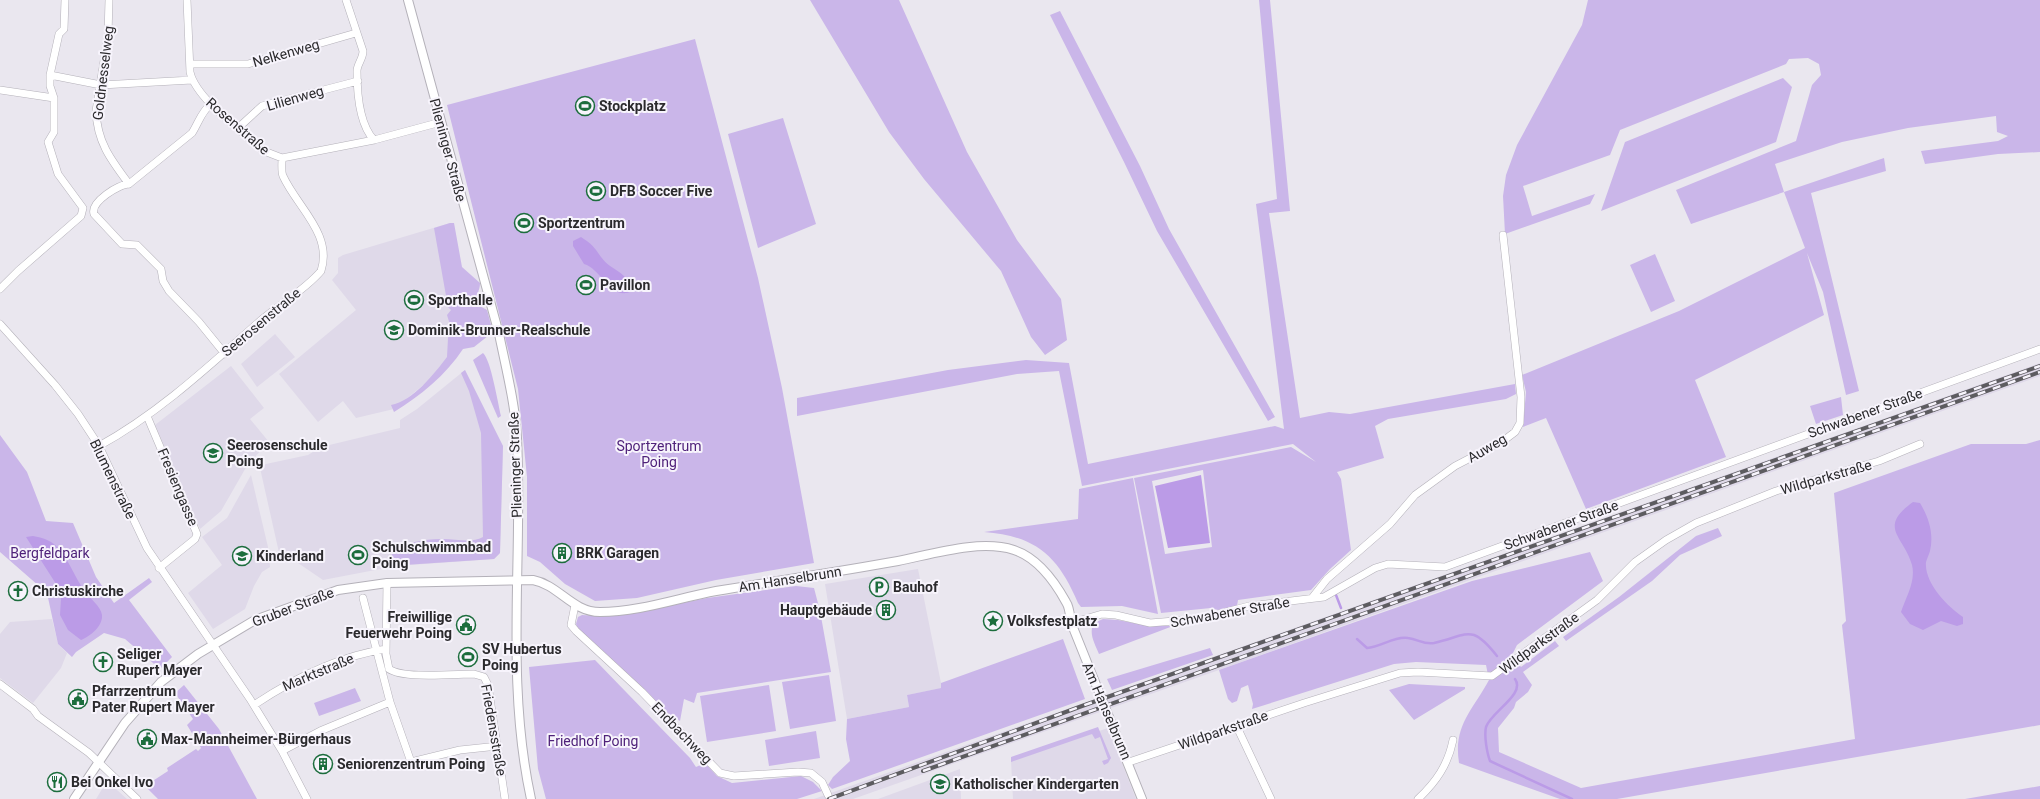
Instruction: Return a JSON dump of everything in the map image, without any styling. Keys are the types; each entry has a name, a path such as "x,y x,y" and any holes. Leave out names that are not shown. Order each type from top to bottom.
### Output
{"street":[{"path":"0,289 18,271 81,216 83,212 83,208 58,174 48,142 54,132 54,98 50,86 50,75 59,34 64,29 65,0"},
{"name":"Goldnesselweg","path":"109,0 108,35 96,111 98,136 109,156 129,184"},
{"name":"Rosenstraße","path":"187,0 192,80 198,90 211,104 264,151 282,158 374,140 441,122"},
{"path":"346,0 363,51 363,59 357,69 359,98 367,132 374,140"},
{"name":"Plieninger Straße","path":"408,0 499,334 510,385 517,437 517,580 515,651 517,703 524,760 531,799"},
{"name":"Nelkenweg","path":"190,64 248,64 356,33"},
{"path":"50,75 100,85 192,80"},
{"name":"Lilienweg","path":"238,128 262,106 358,81"},
{"path":"0,90 54,98"},
{"path":"211,104 200,115 198,123 192,133 129,184 122,184 95,204 92,210 122,244 137,244 162,270 163,281 169,292 199,322 225,354"},
{"name":"Seerosenstraße","path":"99,446 148,416 225,354 260,321 317,276 321,271 325,260 321,240 282,175 282,158"},
{"name":"Auweg","path":"1312,598 1328,579 1390,524 1415,495 1455,466 1503,441 1515,432 1520,423 1521,397 1503,235"},
{"name":"Blumenstraße","path":"0,324 55,385 78,414 99,446 147,548 212,645"},
{"name":"Schwabener Straße","path":"1071,623 1102,614 1116,615 1150,623 1166,623 1216,615 1249,606 1324,597 1375,568 1388,564 1432,568 1452,565 2040,349"},
{"name":"Fresiengasse","path":"148,416 197,534 195,538 159,568"},
{"name":"Wildparkstraße","path":"1129,762 1237,727 1304,703 1400,673 1418,672 1492,676 1596,600 1635,562 1666,540 1696,523 1776,491 1879,461 1920,444"},
{"name":"Am Hanselbrunn","path":"517,580 533,580 546,584 575,605 591,611 600,612 633,608 714,592 986,546 997,546 1025,555 1043,569 1067,603 1071,623 1129,762 1142,799"},
{"name":"Gruber Straße","path":"74,799 124,723 161,682 212,645 259,618 338,590 387,583 517,580"},
{"name":"Friedensstraße","path":"387,583 386,649 389,669 395,673 474,674 484,677 488,685 505,799"},
{"path":"363,598 390,702 411,762 460,750 498,746"},
{"name":"Endbachweg","path":"575,605 571,625 576,631 642,692 720,773 734,776 798,772 811,773 822,782 828,795"},
{"path":"212,645 254,705 282,751 307,799"},
{"name":"Marktstraße","path":"254,705 290,682 356,656 376,650 386,649"},
{"path":"0,684 98,761 137,799"},
{"path":"282,751 320,731 390,702"},
{"path":"1237,727 1271,799"},
{"path":"1418,799 1442,772 1453,740"}],"shaded area":[{"name":"Dominik-Brunner-Realschule","path":"450,223 457,259 449,364 394,409 356,418 343,401 318,422 279,374 356,310 332,280 338,273 338,258 343,255"},
{"path":"581,237 592,246 605,262 627,279 632,291 625,293 612,289 596,272 584,264 573,246 573,241"},
{"path":"275,334 295,357 257,387 241,364"},
{"path":"2040,363 2040,376 1219,670 853,799 814,799"},
{"name":"Seerosenschule Poing","path":"231,366 264,408 250,419 269,442 248,464 221,511 200,529 155,425"},
{"path":"465,370 503,446 500,553 494,559 396,566 323,580 298,563 280,557 260,468 266,464 308,455 321,447 400,428 400,420 417,409"},
{"name":"Kinderland","path":"251,475 268,547 270,567 262,572 254,586 245,609 213,629 188,593 222,565 202,537 227,518"},
{"path":"1201,475 1210,543 1168,548 1155,486"},
{"path":"1913,502 1920,503 1930,526 1931,545 1926,562 1926,570 1929,578 1938,594 1944,601 1963,617 1963,624 1957,626 1941,621 1923,630 1910,624 1901,612 1912,583 1913,571 1908,555 1896,532 1895,526 1902,511"},
{"path":"33,536 50,541 55,545 68,562 86,593 101,612 101,623 96,630 81,640 68,630 60,615 61,599 58,587 26,537"},
{"path":"918,569 942,688 907,695 909,707 847,719 825,584"},
{"path":"52,619 58,644 67,653 61,668 33,703 0,678 0,634 10,622"},
{"path":"1108,728 1136,799 1013,799 1011,761"},
{"name":"Katholischer Kindergarten","path":"960,769 961,799 878,799"},
{"path":"107,781 127,799 96,799"}],"green space":[{"path":"810,0 899,0 967,152 1017,240 1061,299 1067,340 1045,355 1031,337 1001,271 924,179 889,132"},
{"path":"1259,0 1270,0 1290,211 1269,213 1300,418 1329,412 1350,414 1515,384 1516,394 1506,399 1388,419 1375,426 1384,458 1337,472 1341,479 1351,550 1330,569 1311,590 1238,600 1237,606 1218,610 1211,608 1161,613 1134,478 1291,447 1316,462 1293,444 1082,486 1059,371 1017,374 797,416 797,398 948,370 1026,360 1069,363 1088,464 1275,426 1284,429 1256,204 1277,199","holes":["1203,470 1212,547 1165,554 1152,481"]},
{"path":"1588,0 2040,0 2040,152 1998,154 1925,164 1921,151 1998,141 2008,136 1997,132 1996,116 1908,128 1842,142 1775,164 1784,192 1691,224 1676,190 1796,141 1812,85 1821,75 1819,64 1808,58 1789,59 1786,64 1620,130 1610,155 1523,186 1532,216 1595,194 1590,204 1505,234 1503,196 1506,175 1517,145 1582,25"},
{"path":"1060,11 1140,166 1169,229 1275,417 1268,421 1157,231 1050,15"},
{"name":"Sportzentrum Poing","path":"695,39 758,278 782,388 814,563 716,580 637,598 595,601 565,584 540,562 527,556 527,477 518,389 447,105"},
{"path":"1783,78 1792,87 1776,142 1601,211 1625,142"},
{"path":"783,118 816,224 758,248 728,134"},
{"path":"1884,158 1886,171 1811,193 1859,391 1846,395 1823,292 1807,253 1824,315 1695,380 1726,457 1586,509 1546,418 1523,427 1526,392 1522,375 1679,311 1805,248 1784,192"},
{"path":"454,223 462,267 480,283 476,304 487,310 493,332 474,347 463,349 441,376 413,399 394,412 391,405 415,393 447,357 448,338 451,328 447,315 451,310 448,307 434,228"},
{"path":"1655,254 1675,301 1651,312 1630,265"},
{"path":"483,353 489,364 494,383 501,416 498,418 473,360"},
{"path":"465,370 503,446 500,553 494,559 404,565 389,569 393,549 428,540 473,540 483,537 481,433 469,391 461,373"},
{"path":"1841,397 1843,415 1816,424 1810,406"},
{"name":"Bergfeldpark","path":"0,435 27,472 46,521 73,523 96,577 114,603 149,578 152,582 129,600 172,657 160,669 125,639 104,633 76,652 72,657 58,644 47,593 0,552"},
{"path":"2040,440 2040,725 1617,799 1560,799 1459,763 1459,738 1462,728 1471,709 1489,680 1486,665 1416,662 1394,664 1252,709 1253,704 1248,685 1241,688 1237,701 1232,703 1228,699 1219,670 1472,581 1590,552 1603,581 1517,645 1512,655 1521,667 1555,641 1559,646 1523,672 1532,685 1528,692 1516,702 1514,708 1498,728 1499,752 1581,788 1855,739 1842,625 1846,621 1834,493 1971,444 2026,444"},
{"path":"1133,478 1158,614 1122,606 1081,607 1062,573 1043,551 1018,538 984,532 1078,519 1079,489"},
{"path":"1718,528 1722,536 1680,555 1652,581 1566,641 1563,637 1619,597 1696,536"},
{"path":"796,586 814,588 820,611 831,672 697,693 694,703 684,699 680,721 667,713 579,631 576,624 578,617 582,615 600,616 643,611 707,598"},
{"path":"1103,619 1118,620 1149,626 1173,626 1099,654 1092,635 1092,627 1094,623"},
{"path":"1063,639 1085,699 832,789 828,785 833,777 850,761 846,739 847,719 909,707 907,695 941,688 941,683"},
{"path":"1210,648 1213,655 1112,690 1107,679"},
{"name":"Friedhof Poing","path":"595,660 690,758 696,767 705,763 717,776 732,783 801,776 813,782 822,791 797,799 546,799 538,769 529,667"},
{"path":"829,675 836,721 790,729 782,682"},
{"path":"1409,684 1465,687 1465,689 1414,720 1389,690"},
{"path":"184,685 219,729 257,799 158,799 145,786 168,771 167,768 196,749 198,751 201,748 187,725 193,719 175,693"},
{"path":"769,685 776,731 707,742 700,696"},
{"path":"355,688 361,701 319,716 314,703"},
{"path":"1098,727 1111,758 1108,763 1104,765 1102,761 1108,759 1100,737 1095,739 1092,734 1011,762 1011,757"},
{"path":"816,731 820,758 769,766 765,740"},
{"path":"2040,786 2040,799 1965,799"}],"waterway":[{"path":"1336,595 1341,608"},
{"path":"1357,639 1367,648 1403,638 1424,643 1434,643 1469,634 1475,635 1481,639 1497,656"},
{"path":"1515,679 1517,685 1516,691 1494,715 1486,727 1486,744 1490,761 1572,799"}],"railway":[{"path":"829,799 1082,706 2040,366"},
{"path":"923,771 2040,372"}],"place":[{"name":"Stockplatz","path":"585,106"},
{"name":"DFB Soccer Five","path":"596,191"},
{"name":"Sportzentrum","path":"524,223"},
{"name":"Pavillon","path":"586,285"},
{"name":"Sporthalle","path":"414,300"},
{"name":"Dominik-Brunner-Realschule","path":"394,330"},
{"name":"Seerosenschule Poing","path":"213,453"},
{"name":"BRK Garagen","path":"562,553"},
{"name":"Schulschwimmbad Poing","path":"358,555"},
{"name":"Kinderland","path":"242,556"},
{"name":"Bauhof","path":"879,587"},
{"name":"Christuskirche","path":"18,591"},
{"name":"Hauptgebäude","path":"886,610"},
{"name":"Volksfestplatz","path":"993,621"},
{"name":"Freiwillige Feuerwehr Poing","path":"466,625"},
{"name":"SV Hubertus Poing","path":"468,657"},
{"name":"Seliger Rupert Mayer","path":"103,662"},
{"name":"Pfarrzentrum Pater Rupert Mayer","path":"78,699"},
{"name":"Max-Mannheimer-Bürgerhaus","path":"147,739"},
{"name":"Seniorenzentrum Poing","path":"323,764"},
{"name":"Bei Onkel Ivo","path":"57,782"},
{"name":"Katholischer Kindergarten","path":"940,784"}]}
